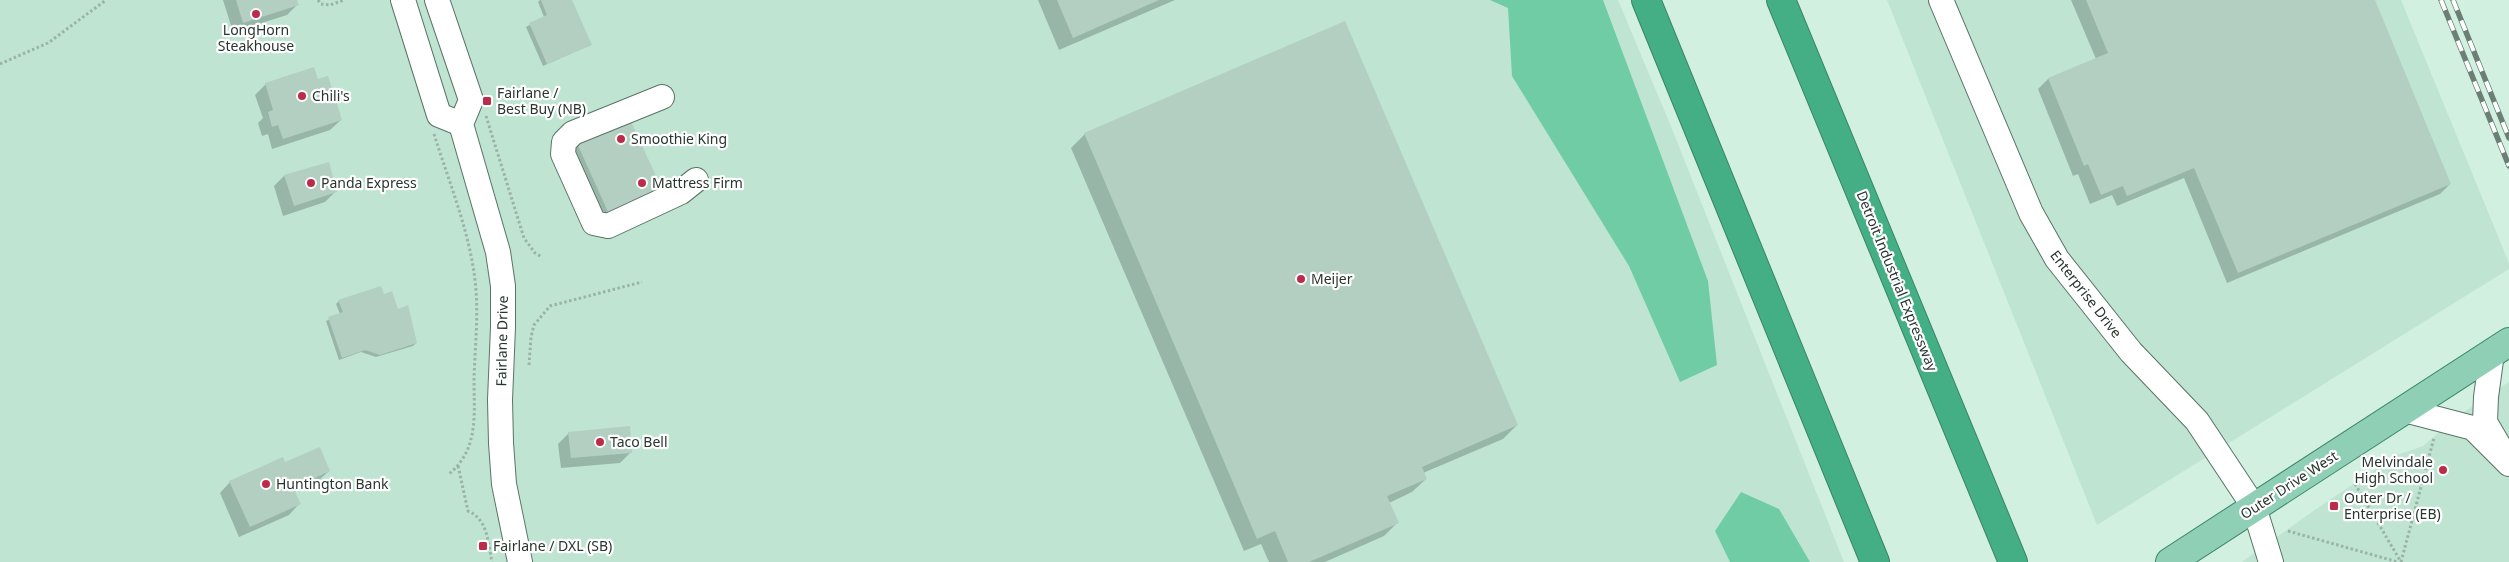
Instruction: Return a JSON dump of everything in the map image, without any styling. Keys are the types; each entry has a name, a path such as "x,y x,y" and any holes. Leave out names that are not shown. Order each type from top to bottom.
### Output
{"highway":[{"path":"1646,0 1875,562"},
{"name":"Detroit Industrial Expressway","path":"1781,0 2013,562"}],"main road":[{"name":"Outer Drive West","path":"2170,562 2500,348"}],"street":[{"path":"403,0 439,114 461,124 471,100 438,0"},
{"name":"Enterprise Drive","path":"1941,0 2031,214 2045,240 2131,352 2197,421 2254,507 2271,562"},
{"path":"662,97 573,133 564,142 563,154 566,162 594,222 608,226 681,192 696,180"},
{"name":"Fairlane Drive","path":"461,124 498,252 503,286 500,400 501,443 504,484 520,562"},
{"path":"2500,348 2486,397 2485,422 2509,463"},
{"path":"2404,410 2473,428 2509,463"}],"path":[{"path":"0,64 48,43 106,0"},
{"path":"318,0 321,4 330,5 344,0"},
{"path":"485,113 524,238 542,258"},
{"path":"433,132 467,236 475,280 478,322 473,435 466,457 449,474"},
{"path":"529,365 534,325 550,306 642,282"},
{"path":"2400,562 2434,437"},
{"path":"458,466 468,511 477,515 483,522 492,562"},
{"path":"2355,484 2400,562"},
{"path":"2288,531 2400,562"}],"shaded area":[{"path":"0,0 1618,0 1670,124 1844,562 0,562"},
{"path":"1887,0 2401,0 2509,263 2509,269 2097,525"},
{"name":"Melvindale High School","path":"2509,382 2509,562 2242,562 2316,509 2397,455 2423,446 2458,416"}],"green space":[{"path":"1490,0 1603,0 1708,281 1717,365 1680,382 1629,266 1512,76 1508,8"},
{"path":"1741,492 1779,509 1810,562 1730,562 1715,531"}],"building":[{"name":"LongHorn Steakhouse","path":"236,0 297,0 299,5 243,23"},
{"path":"541,0 572,0 592,45 547,64 529,23 547,15"},
{"path":"1057,0 1159,0 1073,38"},
{"path":"2086,0 2375,0 2451,184 2238,273 2194,168 2127,196 2123,186 2101,195 2088,164 2084,166 2048,78 2108,53"},
{"name":"Meijer","path":"1345,21 1518,425 1422,467 1427,479 1387,496 1399,523 1309,562 1288,562 1275,531 1257,539 1084,133"},
{"name":"Chili's","path":"314,67 318,79 328,76 342,120 283,139 278,125 272,127 268,112 273,110 265,83"},
{"path":"629,117 661,187 608,212 576,141"},
{"name":"Panda Express","path":"329,162 337,192 294,206 284,175"},
{"path":"381,286 384,294 392,291 398,309 408,305 417,343 380,355 365,350 342,358 328,317 343,312 338,300"},
{"name":"Taco Bell","path":"630,426 632,453 571,458 568,432"},
{"name":"Huntington Bank","path":"320,447 330,471 293,488 301,504 250,527 229,481 283,457 285,462"}],"railway":[{"path":"2441,0 2509,166"},
{"path":"2453,0 2509,138"}],"place":[{"name":"LongHorn Steakhouse","path":"256,14"},
{"name":"Chili's","path":"302,96"},
{"name":"Fairlane / Best Buy (NB)","path":"487,101"},
{"name":"Smoothie King","path":"621,139"},
{"name":"Panda Express","path":"311,183"},
{"name":"Mattress Firm","path":"642,183"},
{"name":"Meijer","path":"1301,279"},
{"name":"Taco Bell","path":"600,442"},
{"name":"Melvindale High School","path":"2443,470"},
{"name":"Huntington Bank","path":"266,484"},
{"name":"Outer Dr / Enterprise (EB)","path":"2334,506"},
{"name":"Fairlane / DXL (SB)","path":"483,546"}]}
